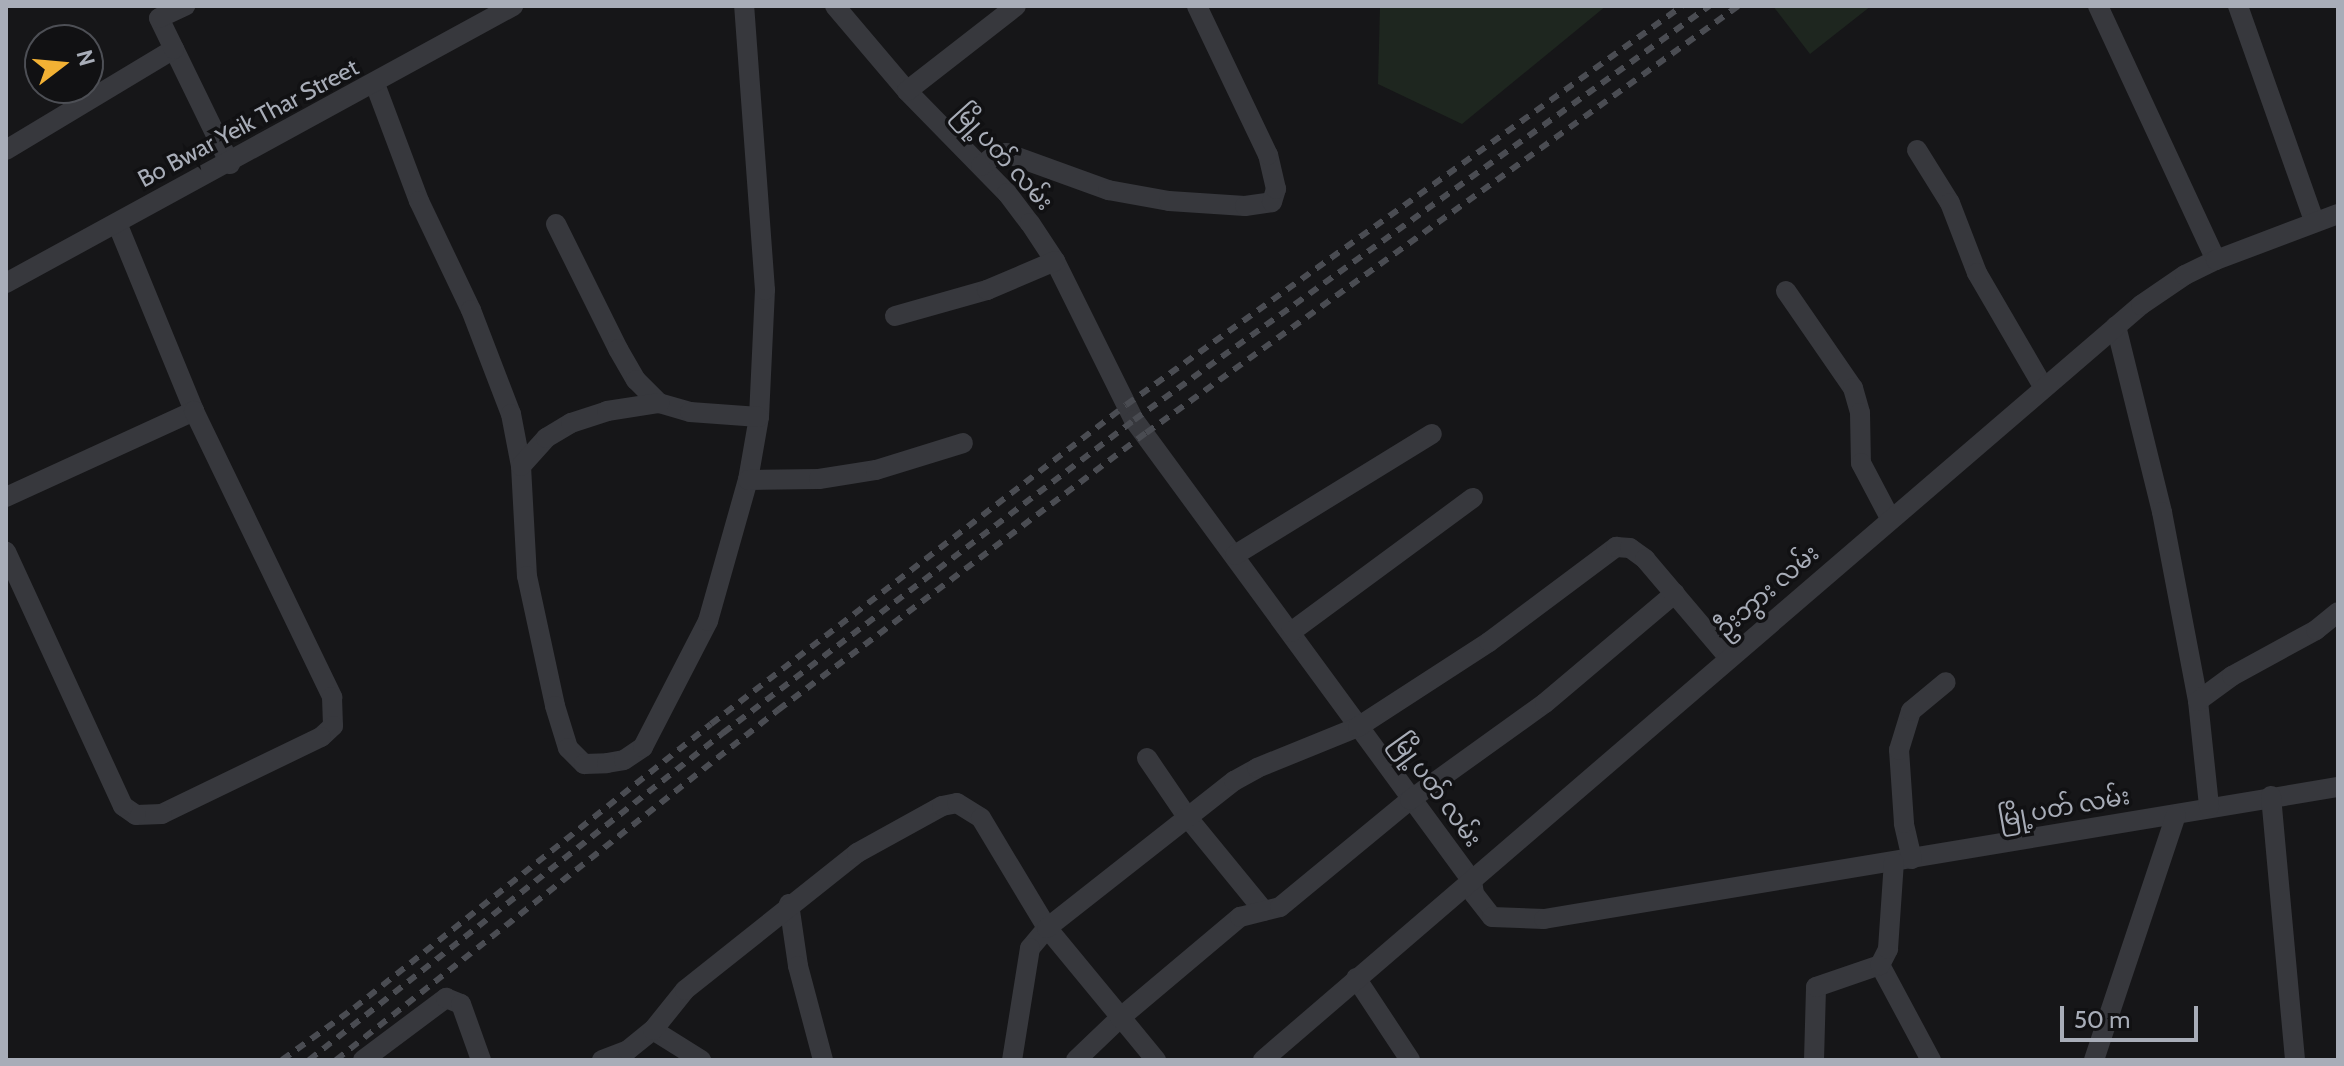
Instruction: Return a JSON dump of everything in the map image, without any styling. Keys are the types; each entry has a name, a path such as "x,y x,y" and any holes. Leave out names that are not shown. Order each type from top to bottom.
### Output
{"street":[{"path":"185,6 159,18 230,164"},
{"name":"Bo Bwar Yeik Thar Street","path":"6,283 230,164 513,6"},
{"path":"375,84 419,201 471,310 505,399 521,466 527,576 555,706 568,748 576,760 592,766 624,760 643,747 649,738 708,621 748,480 759,417 765,290 744,6"},
{"name":"မြို့ပတ် လမ်း","path":"835,6 907,91 1015,203 1055,261 1134,420 1472,881 1474,894 1492,917 1544,919 2176,815 2209,806 2338,787"},
{"path":"907,91 1016,6"},
{"path":"981,166 995,155 1022,155 1108,190 1169,201 1264,206 1272,202 1276,189 1268,155 1197,6"},
{"path":"2098,6 2216,260"},
{"path":"2238,6 2314,221"},
{"path":"6,150 174,49"},
{"path":"1917,150 1950,203 1977,273 2044,388"},
{"name":"ဦးဘွား လမ်း","path":"1263,1060 2116,326 2185,275 2216,260 2338,214"},
{"path":"6,552 123,806 136,815 162,814 321,737 333,726 332,697 194,411 117,223"},
{"path":"556,224 618,349 636,380 659,403"},
{"path":"895,316 987,290 1055,261"},
{"path":"1786,291 1853,388 1860,413 1861,463 1890,518"},
{"path":"2116,326 2162,512 2198,701 2209,806"},
{"path":"521,466 546,438 571,423 607,411 659,403 690,412 759,417"},
{"path":"6,497 194,411"},
{"path":"1235,555 1432,434"},
{"path":"748,480 819,479 876,470 963,443"},
{"path":"1291,632 1473,498"},
{"path":"1012,1060 1030,948 1047,928 1234,781 1257,768 1358,727 1489,642 1603,553 1616,547 1630,548 1645,559 1729,658"},
{"path":"1076,1060 1120,1018 1240,917 1280,907 1410,800 1545,703 1675,593"},
{"path":"2198,701 2232,676 2316,630 2338,612"},
{"path":"1814,1060 1816,987 1880,965 1888,949 1903,861 1899,750 1911,711 1946,682"},
{"path":"1147,758 1188,818 1264,911"},
{"path":"2271,796 2295,1060"},
{"path":"602,1060 628,1050 653,1030 685,990 789,904 857,853 942,806 957,803 981,818 1047,928 1156,1060"},
{"path":"2094,1060 2116,1003 2176,815"},
{"path":"789,904 798,966 823,1060"},
{"path":"1880,965 1931,1060"},
{"path":"1356,978 1410,1060"},
{"path":"363,1060 446,998 461,1004 481,1060"},
{"path":"653,1030 701,1060"}],"shaded area":[{"path":"1380,6 1606,6 1462,124 1378,84"},
{"path":"1773,6 1871,6 1810,54"}],"railway":[{"path":"282,1060 354,1008 711,724 1126,405 1682,6"},
{"path":"309,1060 723,733 1134,420 1709,6"},
{"path":"336,1060 778,710 1146,433 1738,6"}]}
